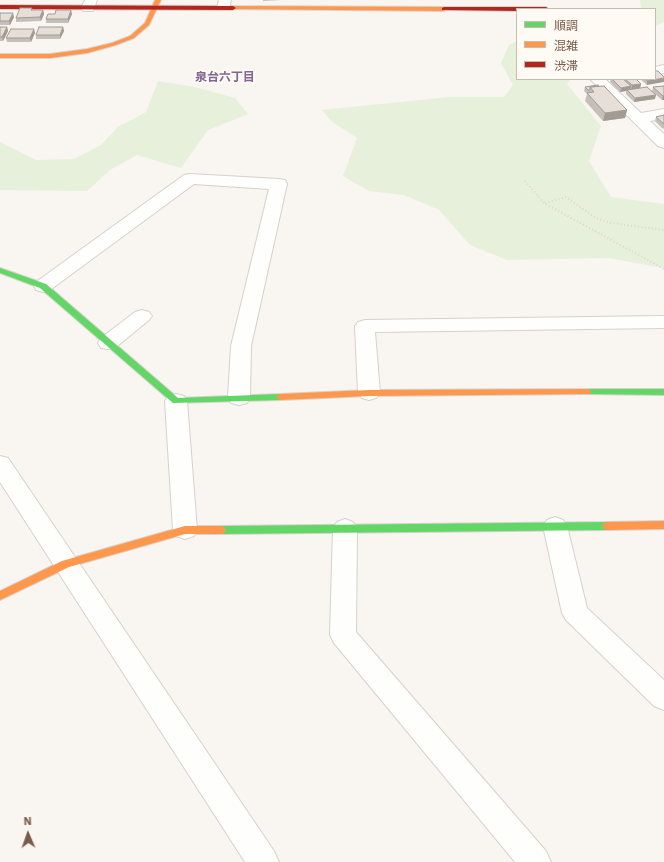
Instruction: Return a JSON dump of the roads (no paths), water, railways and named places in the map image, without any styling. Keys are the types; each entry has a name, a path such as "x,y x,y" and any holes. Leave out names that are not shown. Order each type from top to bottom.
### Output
{"street":[{"path":"0,7 90,4 225,4 516,9"},
{"path":"0,56 50,56 87,51 114,44 132,37 147,24 157,4"},
{"path":"598,80 664,143"},
{"path":"638,118 664,114"},
{"path":"43,286 190,179 279,184 241,346 239,398"},
{"path":"0,270 43,286 176,401 369,393 664,392"},
{"path":"108,343 142,316"},
{"path":"369,393 365,326 664,322"},
{"path":"176,401 185,530"},
{"path":"0,464 263,862"},
{"path":"0,596 66,564 185,530 664,525"},
{"path":"555,526 575,613 664,698"},
{"path":"344,528 343,635 535,862"}],"district":[{"name":"泉台六丁目","path":"225,77"}]}
